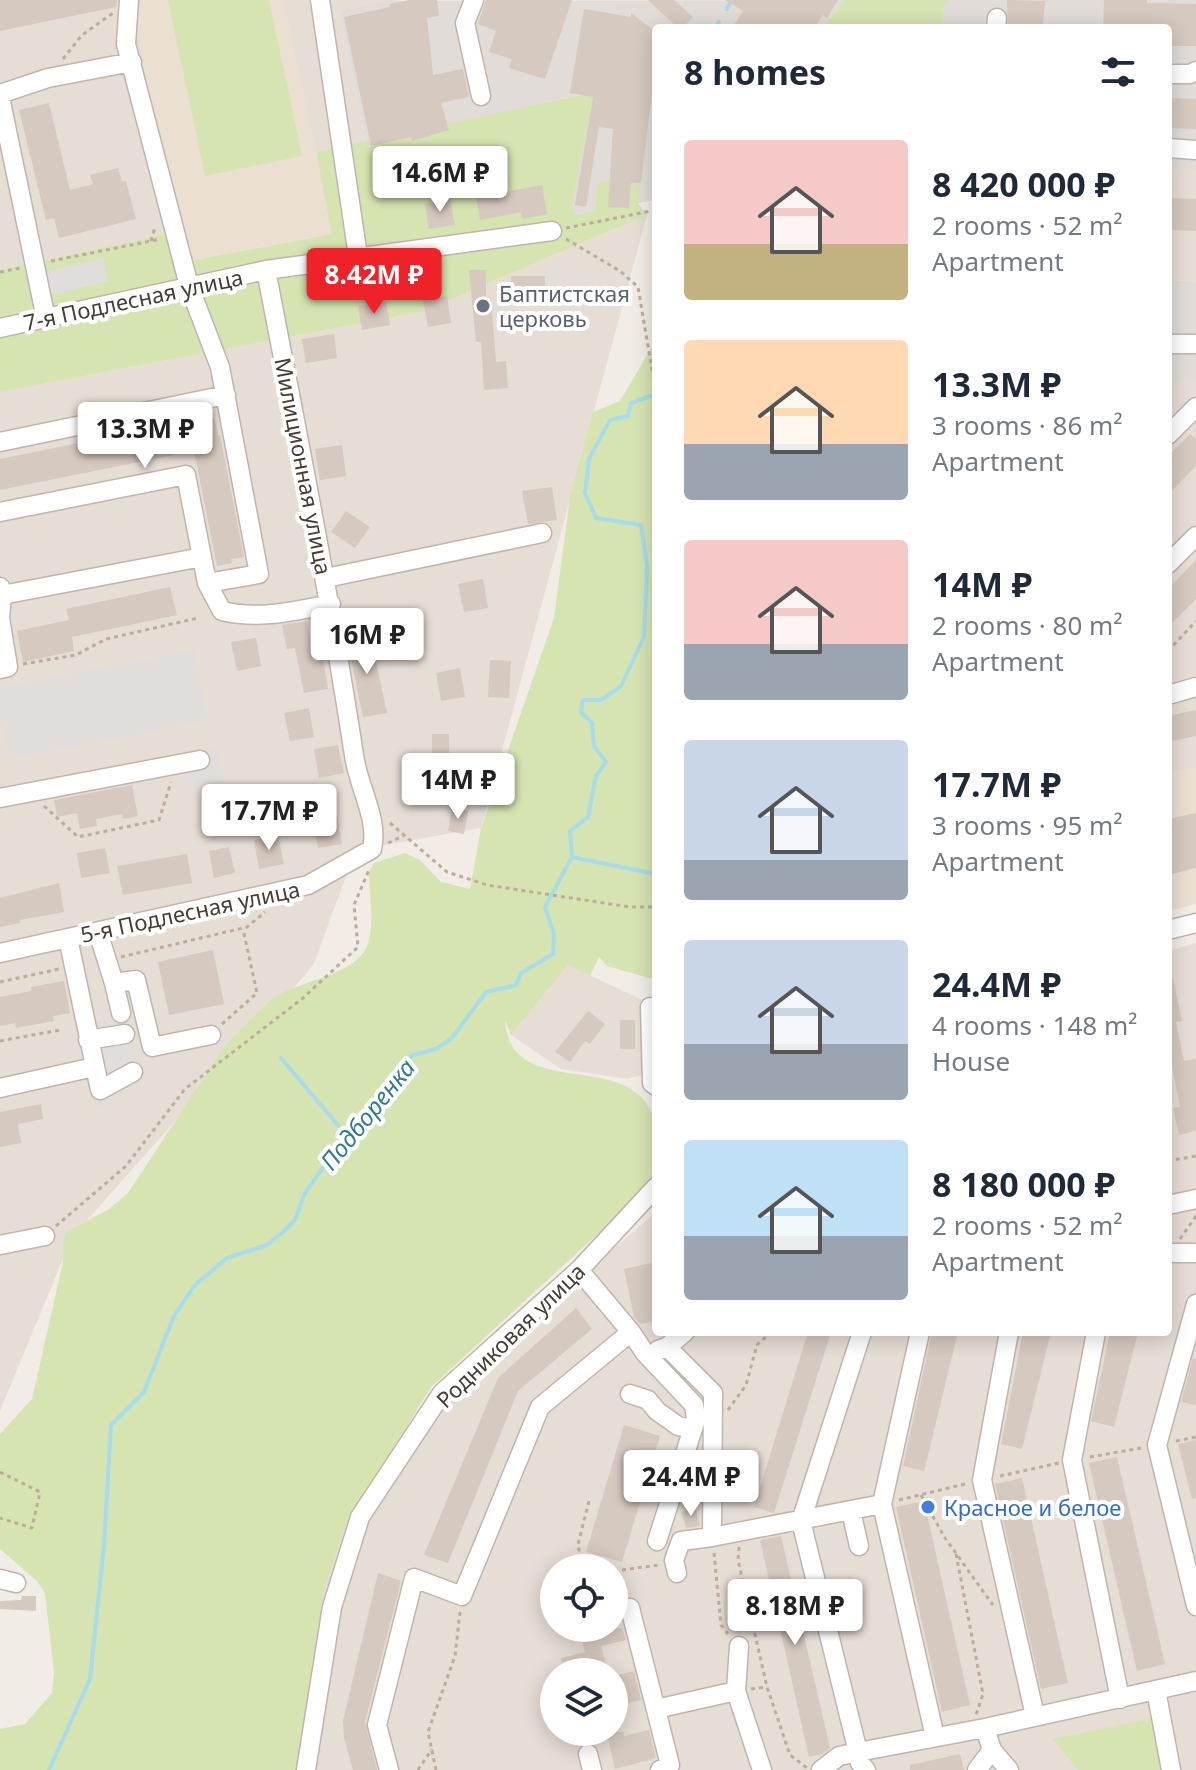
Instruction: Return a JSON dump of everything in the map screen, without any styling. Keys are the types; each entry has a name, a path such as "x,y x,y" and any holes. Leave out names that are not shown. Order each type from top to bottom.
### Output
{"street":[{"path":"129,0 126,44 189,286 220,367 259,574 207,583"},
{"path":"320,0 358,256"},
{"path":"474,0 465,23 481,96"},
{"path":"46,319 0,95 48,78 132,62"},
{"path":"1172,74 1196,71"},
{"path":"1172,148 1196,150"},
{"name":"7-я Подлесная улица","path":"0,328 266,270 552,231"},
{"name":"Милиционная улица","path":"266,270 331,604 355,766 374,826 372,849"},
{"path":"1172,344 1196,344"},
{"path":"0,442 226,395"},
{"path":"1172,431 1196,407"},
{"path":"0,512 186,475 207,583 222,611 245,617 266,616 331,604"},
{"path":"326,578 542,533"},
{"path":"1172,560 1196,536"},
{"path":"4,668 1,591 202,557"},
{"path":"1172,694 1196,687"},
{"path":"0,798 200,760"},
{"name":"5-я Подлесная улица","path":"0,953 308,885 372,849"},
{"path":"1172,929 1196,923"},
{"path":"98,932 121,1013"},
{"path":"68,938 100,1090 133,1072"},
{"path":"114,983 134,971 152,1047 211,1035"},
{"path":"650,1007 652,1083"},
{"path":"88,1040 125,1034"},
{"path":"0,1088 94,1067"},
{"name":"Родниковая улица","path":"306,1770 332,1607 360,1517 442,1393 579,1270 652,1191"},
{"path":"1172,1204 1196,1199"},
{"path":"0,1245 45,1236"},
{"path":"1172,1251 1196,1253"},
{"path":"579,1270 645,1353 694,1405 696,1419 657,1541"},
{"path":"1196,1304 1157,1445 1196,1606"},
{"path":"389,1770 377,1725 414,1578 462,1596 540,1407 631,1332"},
{"path":"645,1353 667,1347 680,1336"},
{"path":"861,1336 801,1521 860,1763 866,1770"},
{"path":"919,1336 882,1504 935,1737"},
{"path":"1008,1336 982,1480 1035,1716"},
{"path":"1095,1336 1072,1460 1120,1699"},
{"path":"667,1347 713,1393 712,1537"},
{"path":"630,1394 648,1400 657,1411 678,1426 693,1429"},
{"path":"672,1568 681,1541 882,1504"},
{"path":"851,1511 859,1546"},
{"path":"630,1608 670,1765 660,1770"},
{"path":"739,1646 736,1691 762,1770"},
{"path":"821,1770 839,1756 1196,1681"},
{"path":"1156,1690 1171,1770"},
{"path":"656,1709 736,1691"},
{"path":"981,1728 992,1750 1009,1770"},
{"path":"977,1770 992,1750"}],"path":[{"path":"48,78 82,35 129,0"},
{"path":"552,231 652,211"},
{"path":"552,231 620,271 638,287 652,370"},
{"path":"0,272 175,236"},
{"path":"4,668 76,655 106,639 198,618"},
{"path":"1172,647 1196,621"},
{"path":"29,793 78,837 159,820 177,765"},
{"path":"403,836 447,872 487,885 630,907 652,907"},
{"path":"45,1236 126,1166 185,1089 303,998 358,947 354,905 374,858 372,849"},
{"path":"211,1035 257,993 243,927"},
{"path":"0,982 73,965"},
{"path":"0,1041 60,1030"},
{"path":"1172,1160 1196,1156"},
{"path":"1172,1247 1196,1216"},
{"path":"712,1433 746,1385 757,1345 767,1336"},
{"path":"882,1504 1072,1460 1196,1437"},
{"path":"0,1472 40,1492 32,1528 0,1518"},
{"path":"921,1495 956,1554 1000,1615"},
{"path":"580,1554 578,1544 589,1501"},
{"path":"742,1531 738,1560 767,1687 790,1755 810,1770"},
{"path":"712,1537 721,1625 739,1646"},
{"path":"956,1554 983,1694 975,1712 981,1728"},
{"path":"628,1570 672,1568"},
{"path":"436,1770 428,1732 455,1656 462,1596"},
{"path":"418,1770 432,1749"}],"shaded area":[{"path":"0,0 392,0 340,11 366,142 316,152 181,232 0,270"},
{"path":"140,0 284,0 333,234 187,261 162,161 137,27"},
{"path":"390,0 845,0 825,24 652,24 652,201 638,203 598,184 594,210 575,215 570,208 579,95 366,142 340,11"},
{"path":"950,0 1196,0 1196,170 1172,168 1172,24 942,24 944,4"},
{"path":"1172,168 1196,170 1196,281 1172,280"},
{"path":"647,215 481,828 356,850 314,963 72,1237 0,1411 0,392 421,312"},
{"path":"103,258 108,281 47,296 41,273"},
{"path":"1172,280 1196,281 1196,381 1174,381 1173,389"},
{"path":"1173,381 1196,381 1196,904 1172,910 1172,389"},
{"path":"194,650 208,721 9,759 0,712 0,687"},
{"path":"216,749 224,781 189,788 183,771 143,763"},
{"path":"1196,767 1196,904 1172,910 1172,771"},
{"path":"1196,943 1196,1770 300,1770 324,1591 343,1528 407,1426 652,1215 652,1336 1172,1336 1172,950"},
{"path":"568,965 649,1003 645,1074 627,1079 561,1069 511,1035"},
{"path":"125,1016 141,1083 98,1109 80,1029"}],"green space":[{"path":"168,0 269,0 302,156 205,176"},
{"path":"845,0 950,0 944,4 942,24 825,24"},
{"path":"580,95 593,97 571,208 575,215 594,210 598,183 612,179 640,183 638,203 647,215 421,312 0,392 0,270 181,231 188,261 332,234 316,152"},
{"path":"652,347 652,978 607,966 599,957 590,976 568,965 511,1035 505,1020 515,1049 536,1065 623,1085 645,1101 652,1121 652,1184 431,1387 344,1528 324,1591 300,1770 0,1770 0,1729 25,1724 52,1693 54,1673 45,1593 37,1581 0,1549 0,1434 32,1399 63,1262 66,1232 109,1209 128,1193 224,1047 257,1013 277,996 343,969 364,952 370,932 369,872 374,863 405,853 420,860 441,882 470,889 481,828 554,618 570,497 593,412 620,401"},
{"path":"1154,1718 1165,1770 1078,1770 1053,1739"}],"building":[{"path":"0,0 117,0 116,7 0,31"},
{"path":"409,0 437,0 439,16 427,18 433,75 463,69 469,97 441,103 449,130 412,141 411,137 371,146 344,17"},
{"path":"486,0 572,0 545,79 509,68 512,59 489,52 496,31 478,24"},
{"path":"648,0 674,0 693,17 687,24 674,24"},
{"path":"725,0 838,0 827,18 823,15 817,24 735,24 743,11"},
{"path":"1007,0 1045,1 1043,24 1008,24"},
{"path":"1104,0 1196,4 1196,46 1172,46 1172,24 1103,24"},
{"path":"584,9 631,17 631,13 652,29 652,92 641,183 631,183 629,208 608,207 613,129 599,127 586,207 575,205 593,97 570,93"},
{"path":"1172,98 1196,99 1196,129 1172,128"},
{"path":"49,103 70,190 93,184 90,175 118,168 122,182 126,181 136,219 59,238 54,218 46,220 19,110"},
{"path":"542,185 547,214 523,219 521,212 480,220 475,192 499,187 500,193"},
{"path":"1172,198 1196,199 1196,231 1172,230"},
{"path":"450,199 455,225 429,229 425,204"},
{"path":"469,270 486,270 486,299 491,299 496,362 506,361 508,388 484,390 481,342 476,342"},
{"path":"511,276 545,276 545,295 511,295"},
{"path":"447,296 451,323 428,327 423,300"},
{"path":"386,302 390,325 362,330 358,306"},
{"path":"334,334 337,358 306,363 302,339"},
{"path":"201,418 202,421 214,418 220,435 244,557 231,559 232,563 217,566 194,451 0,490 0,459"},
{"path":"1190,434 1196,439 1196,466 1172,491 1172,452"},
{"path":"342,445 346,476 320,480 315,449"},
{"path":"552,487 557,520 528,524 522,491"},
{"path":"346,511 370,527 355,548 331,532"},
{"path":"1196,560 1196,599 1172,623 1172,585"},
{"path":"483,579 488,608 464,612 458,584"},
{"path":"170,587 177,615 72,637 74,651 23,662 17,631 69,620 66,609"},
{"path":"307,621 314,662 323,660 328,689 304,693 295,648 287,649 282,625"},
{"path":"370,635 387,713 363,717 347,639"},
{"path":"256,638 261,666 237,671 231,642"},
{"path":"490,660 511,661 509,698 488,697"},
{"path":"460,668 465,697 441,701 436,673"},
{"path":"309,708 314,737 290,741 284,713"},
{"path":"1196,710 1196,736 1172,741 1172,715"},
{"path":"432,734 449,734 449,759 432,759"},
{"path":"338,745 344,773 319,778 314,749"},
{"path":"132,785 138,816 123,819 122,814 96,819 97,826 80,829 77,813 57,817 54,800"},
{"path":"452,808 468,811 464,834 448,831"},
{"path":"1196,813 1196,868 1172,874 1172,818"},
{"path":"337,815 342,844 318,848 313,820"},
{"path":"278,836 284,864 259,869 254,840"},
{"path":"229,847 235,873 214,878 209,851"},
{"path":"105,848 110,873 81,878 77,853"},
{"path":"187,854 192,883 123,895 117,866"},
{"path":"59,883 64,912 0,927 0,898"},
{"path":"213,950 224,1004 169,1015 158,962"},
{"path":"1172,978 1182,1021 1176,1022 1184,1061 1196,1059 1196,1131 1179,1135 1173,1108 1180,1107 1172,1065"},
{"path":"64,981 70,1013 53,1016 54,1021 16,1028 15,1023 0,1026 0,997"},
{"path":"588,1011 605,1024 590,1044 585,1041 570,1062 555,1052"},
{"path":"620,1020 635,1020 635,1049 620,1049"},
{"path":"41,1104 43,1119 18,1124 21,1143 0,1147 0,1112"},
{"path":"652,1263 652,1322 640,1324 634,1317 624,1269"},
{"path":"576,1308 592,1329 518,1391 448,1563 424,1555 498,1378"},
{"path":"807,1336 830,1336 774,1513 754,1507"},
{"path":"931,1336 957,1336 924,1471 903,1466"},
{"path":"1022,1336 1050,1336 1022,1449 1001,1444"},
{"path":"1109,1336 1137,1336 1114,1427 1091,1421"},
{"path":"1193,1358 1196,1359 1196,1405 1181,1402"},
{"path":"624,1425 660,1436 624,1554 586,1552"},
{"path":"1196,1440 1196,1498 1192,1499 1178,1444"},
{"path":"1117,1457 1165,1664 1137,1671 1089,1463"},
{"path":"1022,1478 1068,1683 1041,1689 995,1484"},
{"path":"924,1501 970,1705 942,1712 896,1507"},
{"path":"695,1508 700,1526 686,1528 681,1512"},
{"path":"781,1536 830,1748 809,1757 760,1540"},
{"path":"378,1573 401,1581 365,1722 377,1770 353,1770 344,1738 343,1721"},
{"path":"22,1596 36,1596 36,1611 0,1609 0,1601 21,1600"},
{"path":"582,1642 618,1642 601,1646 604,1658 561,1658 585,1652"},
{"path":"634,1671 641,1700 628,1703 628,1672"},
{"path":"649,1730 656,1758 615,1769 610,1746 628,1746 628,1735"},
{"path":"960,1754 964,1770 910,1770 910,1765"}],"waterway":[{"name":"Подборенка","path":"727,9 732,0"},
{"name":"Подборенка","path":"49,1770 90,1679 104,1545 111,1425 144,1392 174,1316 195,1285 227,1258 267,1245 295,1220 305,1193 338,1146 376,1112 393,1077 411,1056 438,1048 452,1038 486,992 516,985 521,973 553,954 554,934 545,907 572,857 570,831 588,817 596,776 606,762 594,746 592,723 581,712 583,700 601,700 621,686 644,637 647,566 641,525 596,518 585,493 589,459 610,420 628,416 631,403 652,395"},
{"path":"572,857 652,873"},
{"path":"281,1058 348,1137"}],"place":[{"name":"Баптистская церковь","path":"483,306"},
{"name":"Красное и белое","path":"928,1507"}]}
